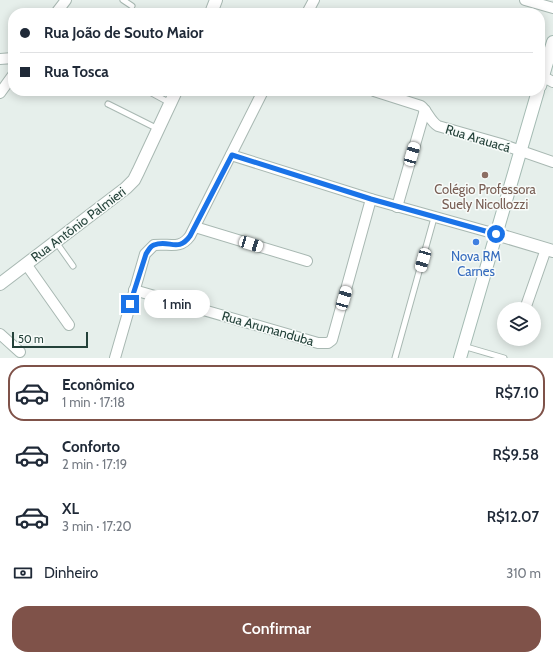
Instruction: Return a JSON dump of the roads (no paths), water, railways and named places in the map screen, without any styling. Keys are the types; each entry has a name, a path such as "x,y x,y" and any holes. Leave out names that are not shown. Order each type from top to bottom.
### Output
{"street":[{"path":"60,8 66,0"},
{"path":"526,0 553,8"},
{"path":"545,75 553,42"},
{"path":"0,93 8,82"},
{"name":"Rua Antônio Palmieri","path":"0,284 130,184 138,172 174,96"},
{"path":"115,358 134,290 146,254 154,245 181,245 186,241 232,155 261,96"},
{"name":"Rua Arauacá","path":"391,96 420,106 425,110 430,120 438,126 501,144 553,162"},
{"path":"460,358 537,96"},
{"path":"397,207 425,110"},
{"path":"232,155 397,207 549,250 528,302"},
{"name":"Rua Arumanduba","path":"134,290 318,343 328,343 332,340 371,199"},
{"path":"194,227 307,261"},
{"path":"26,264 69,325"},
{"path":"0,334 20,352"}],"lane":[{"path":"123,0 132,6"},
{"path":"157,96 171,104"},
{"path":"108,104 159,130"},
{"path":"396,358 434,218"},
{"path":"55,242 73,266"},
{"path":"463,346 504,358"}],"place":[{"name":"Colégio Professora Suely Nicollozzi","path":"485,175"},
{"name":"Nova RM Carnes","path":"476,242"}]}
